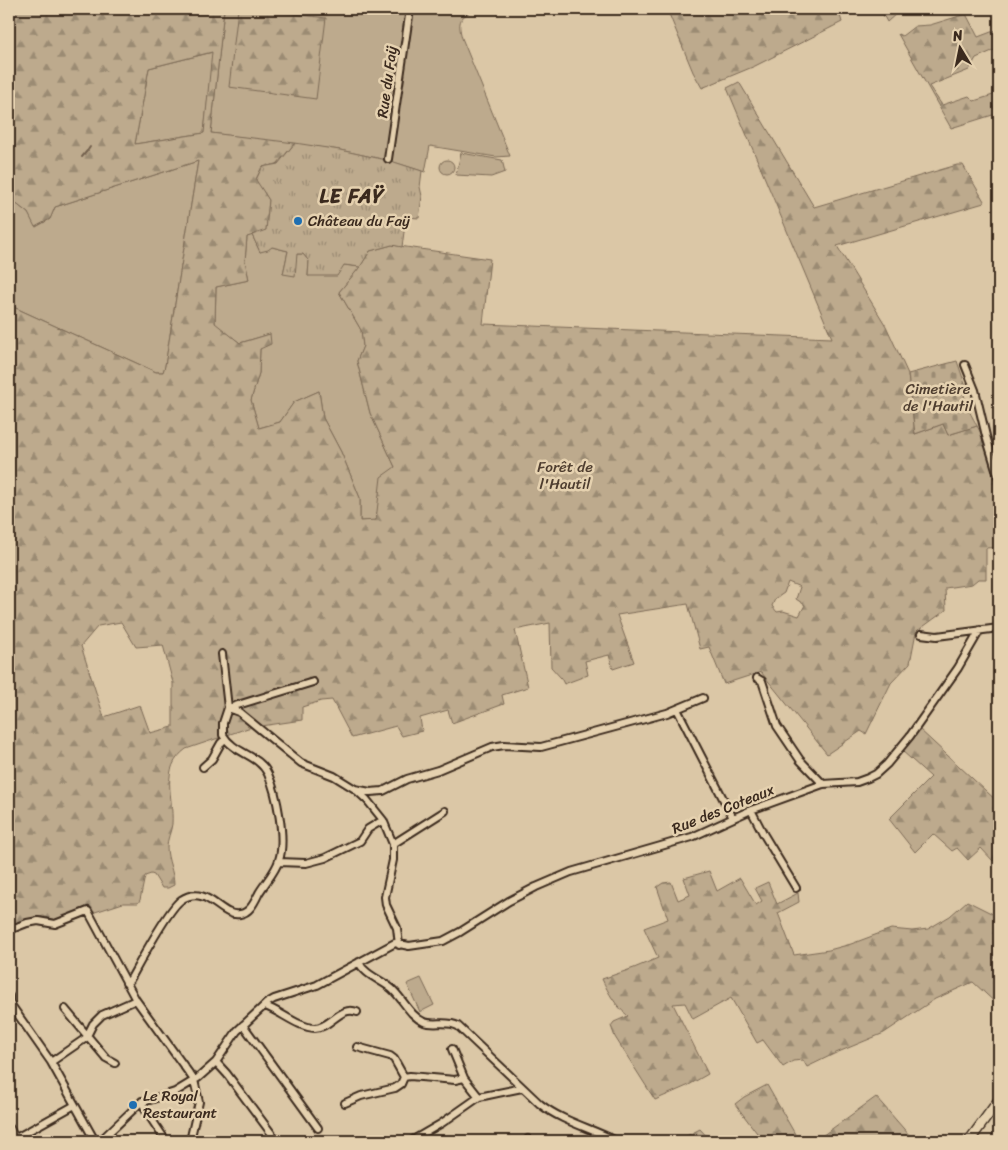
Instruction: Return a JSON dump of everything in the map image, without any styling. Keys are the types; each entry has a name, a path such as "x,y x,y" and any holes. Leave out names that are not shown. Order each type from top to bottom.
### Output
{"main road":[{"path":"969,1141 999,1100"},
{"path":"9,1129 15,1140"}],"street":[{"name":"Rue du Faÿ","path":"388,159 410,9"},
{"path":"965,365 975,390 999,479"},
{"path":"922,634 937,636 999,628"},
{"name":"Rue des Coteaux","path":"399,944 413,946 443,940 460,932 509,901 571,872 692,838 751,810 823,784 857,782 876,774 887,764 936,701 980,630"},
{"path":"126,983 130,980 178,902 196,895 232,914 240,914 249,910 279,862 281,827 267,771 258,761 235,749 223,735 223,723 228,708 222,654"},
{"path":"757,678 762,681 777,726 800,760 823,784"},
{"path":"228,708 313,682"},
{"path":"355,789 370,792 383,791 407,779 438,770 492,746 540,746 667,713 703,698"},
{"path":"100,1141 142,1101 175,1092 198,1078 216,1062 231,1038 243,1025 274,999 317,985 395,943 399,944 397,928 386,905 385,897 393,860 393,844 383,820 367,800 355,789 334,776 301,763 239,712 228,708"},
{"path":"677,709 734,818"},
{"path":"203,767 212,759 221,743 226,739"},
{"path":"751,810 796,888"},
{"path":"393,844 445,811"},
{"path":"279,862 306,863 325,858 360,841 368,829 383,820"},
{"path":"9,930 38,921 55,924 88,911 136,1000 194,1080 199,1102 190,1141"},
{"path":"359,962 366,972 390,988 414,1015 424,1022 448,1022 458,1026 522,1088 558,1117 616,1141"},
{"path":"9,996 9,1002 51,1062 95,1141"},
{"path":"51,1062 87,1037 94,1024 102,1016 136,1000"},
{"path":"265,1006 303,1025 314,1028 321,1027 345,1012 354,1010 357,1012"},
{"path":"65,1009 106,1058 114,1063"},
{"path":"243,1025 318,1128"},
{"path":"357,1047 383,1053 394,1059 404,1078"},
{"path":"452,1049 464,1078 479,1097"},
{"path":"216,1062 277,1141"},
{"path":"344,1103 361,1096 395,1088 401,1084 404,1078 410,1076 455,1080 464,1078"},
{"path":"411,1141 435,1128 479,1097 522,1088"},
{"path":"142,1101 146,1111 166,1141"},
{"path":"15,1140 75,1105"}],"green space":[{"name":"Forêt de l'Hautil","path":"9,9 224,9 211,133 295,143 277,164 262,167 256,179 269,200 266,231 247,237 245,261 249,280 216,287 215,323 240,343 270,334 271,344 260,349 259,373 251,400 259,428 280,422 294,402 319,391 323,418 341,452 360,498 360,521 376,520 381,477 395,467 370,413 357,361 363,346 361,330 339,292 360,267 370,251 392,245 490,259 483,324 832,338 727,88 739,82 814,207 957,165 963,165 984,201 984,203 837,246 886,326 908,374 915,434 943,424 948,435 977,426 999,465 999,547 986,548 986,579 978,579 972,584 945,588 946,610 916,632 910,663 891,683 866,734 861,731 827,754 761,672 724,684 709,647 700,649 688,604 617,615 634,662 613,669 609,655 585,661 588,675 564,684 551,667 550,623 515,630 528,687 502,695 504,704 452,723 448,710 420,718 422,731 402,736 396,726 352,738 332,700 321,701 302,707 302,720 248,728 186,749 178,757 170,774 172,824 167,847 174,885 162,888 154,875 151,874 145,876 138,903 123,903 92,913 83,909 56,920 50,920 44,916 33,918 9,929 9,305 156,372 163,372 198,161 55,207 50,219 35,227 28,213 9,198","holes":["212,52 204,133 135,144 149,68","788,582 800,587 796,599 805,605 799,616 783,611 777,612 772,606 775,599 784,593","121,622 136,647 163,645 173,683 173,727 150,733 140,705 104,717 81,646 98,626"]},
{"path":"224,9 476,9 466,14 461,20 462,38 510,156 496,157 430,146 425,172 390,161 340,150 211,133"},
{"path":"238,9 256,9 326,18 316,99 229,87"},
{"path":"667,9 838,9 842,22 755,66 702,88 693,72"},
{"path":"880,9 898,9 897,13 887,22"},
{"path":"966,14 978,37 999,29 999,48 976,58 969,70 929,86 942,105 969,96 974,101 993,95 999,89 999,113 951,128 898,34 902,36 915,26 930,25"},
{"path":"213,52 204,133 135,144 149,68"},
{"path":"295,143 391,161 422,171 420,187 422,196 419,218 406,217 402,247 392,245 370,251 360,267 344,265 337,276 308,276 309,261 303,254 297,254 295,276 283,274 288,251 272,247 260,252 252,235 266,230 269,200 256,180 262,167 278,164"},
{"path":"461,153 502,160 505,172 491,177 456,175"},
{"path":"447,160 452,162 454,167 452,172 447,174 442,172 440,167 442,162"},
{"path":"198,161 163,372 156,372 9,305 9,198 28,213 36,227 50,219 55,207"},
{"path":"252,235 260,252 272,247 288,251 283,274 297,254 303,254 309,261 308,276 344,265 360,267 339,292 361,330 363,346 357,361 370,413 395,467 379,503 376,521 360,521 360,498 341,452 323,418 319,391 294,402 280,422 259,428 251,400 259,373 260,349 270,334 240,343 215,324 216,287 249,280 245,261 247,237"},
{"name":"Cimetière de l'Hautil","path":"957,361 966,387 964,397 977,426 948,435 943,424 915,434 908,374"},
{"path":"919,729 999,803 999,863 996,859 993,861 981,848 968,860 957,848 952,851 933,834 915,852 889,819 931,777 901,750"},
{"path":"709,871 717,891 740,878 756,905 762,901 755,888 768,882 777,904 798,893 799,902 778,913 794,955 829,950 891,929 912,931 928,929 950,916 967,901 999,917 999,1006 973,982 935,999 884,1033 807,1067 803,1060 793,1061 783,1067 763,1040 757,1043 731,998 693,1019 685,1003 673,1004 708,1074 687,1086 655,1100 615,1037 611,1026 614,1022 628,1016 619,1008 602,979 658,958 644,928 668,919 657,887 663,883 671,882 678,900 690,895 684,878"},
{"path":"421,978 434,1005 420,1012 407,984"},
{"path":"767,1085 799,1141 763,1141 735,1104"},
{"path":"876,1097 910,1136 923,1141 815,1141"},
{"path":"700,1129 711,1141 677,1141"}],"waterway":[{"path":"82,157 87,151"}],"place":[{"name":"Château du Faÿ","path":"298,221"},
{"name":"Le Royal Restaurant","path":"133,1105"}],"district":[{"name":"LE FAŸ","path":"352,196"}]}
